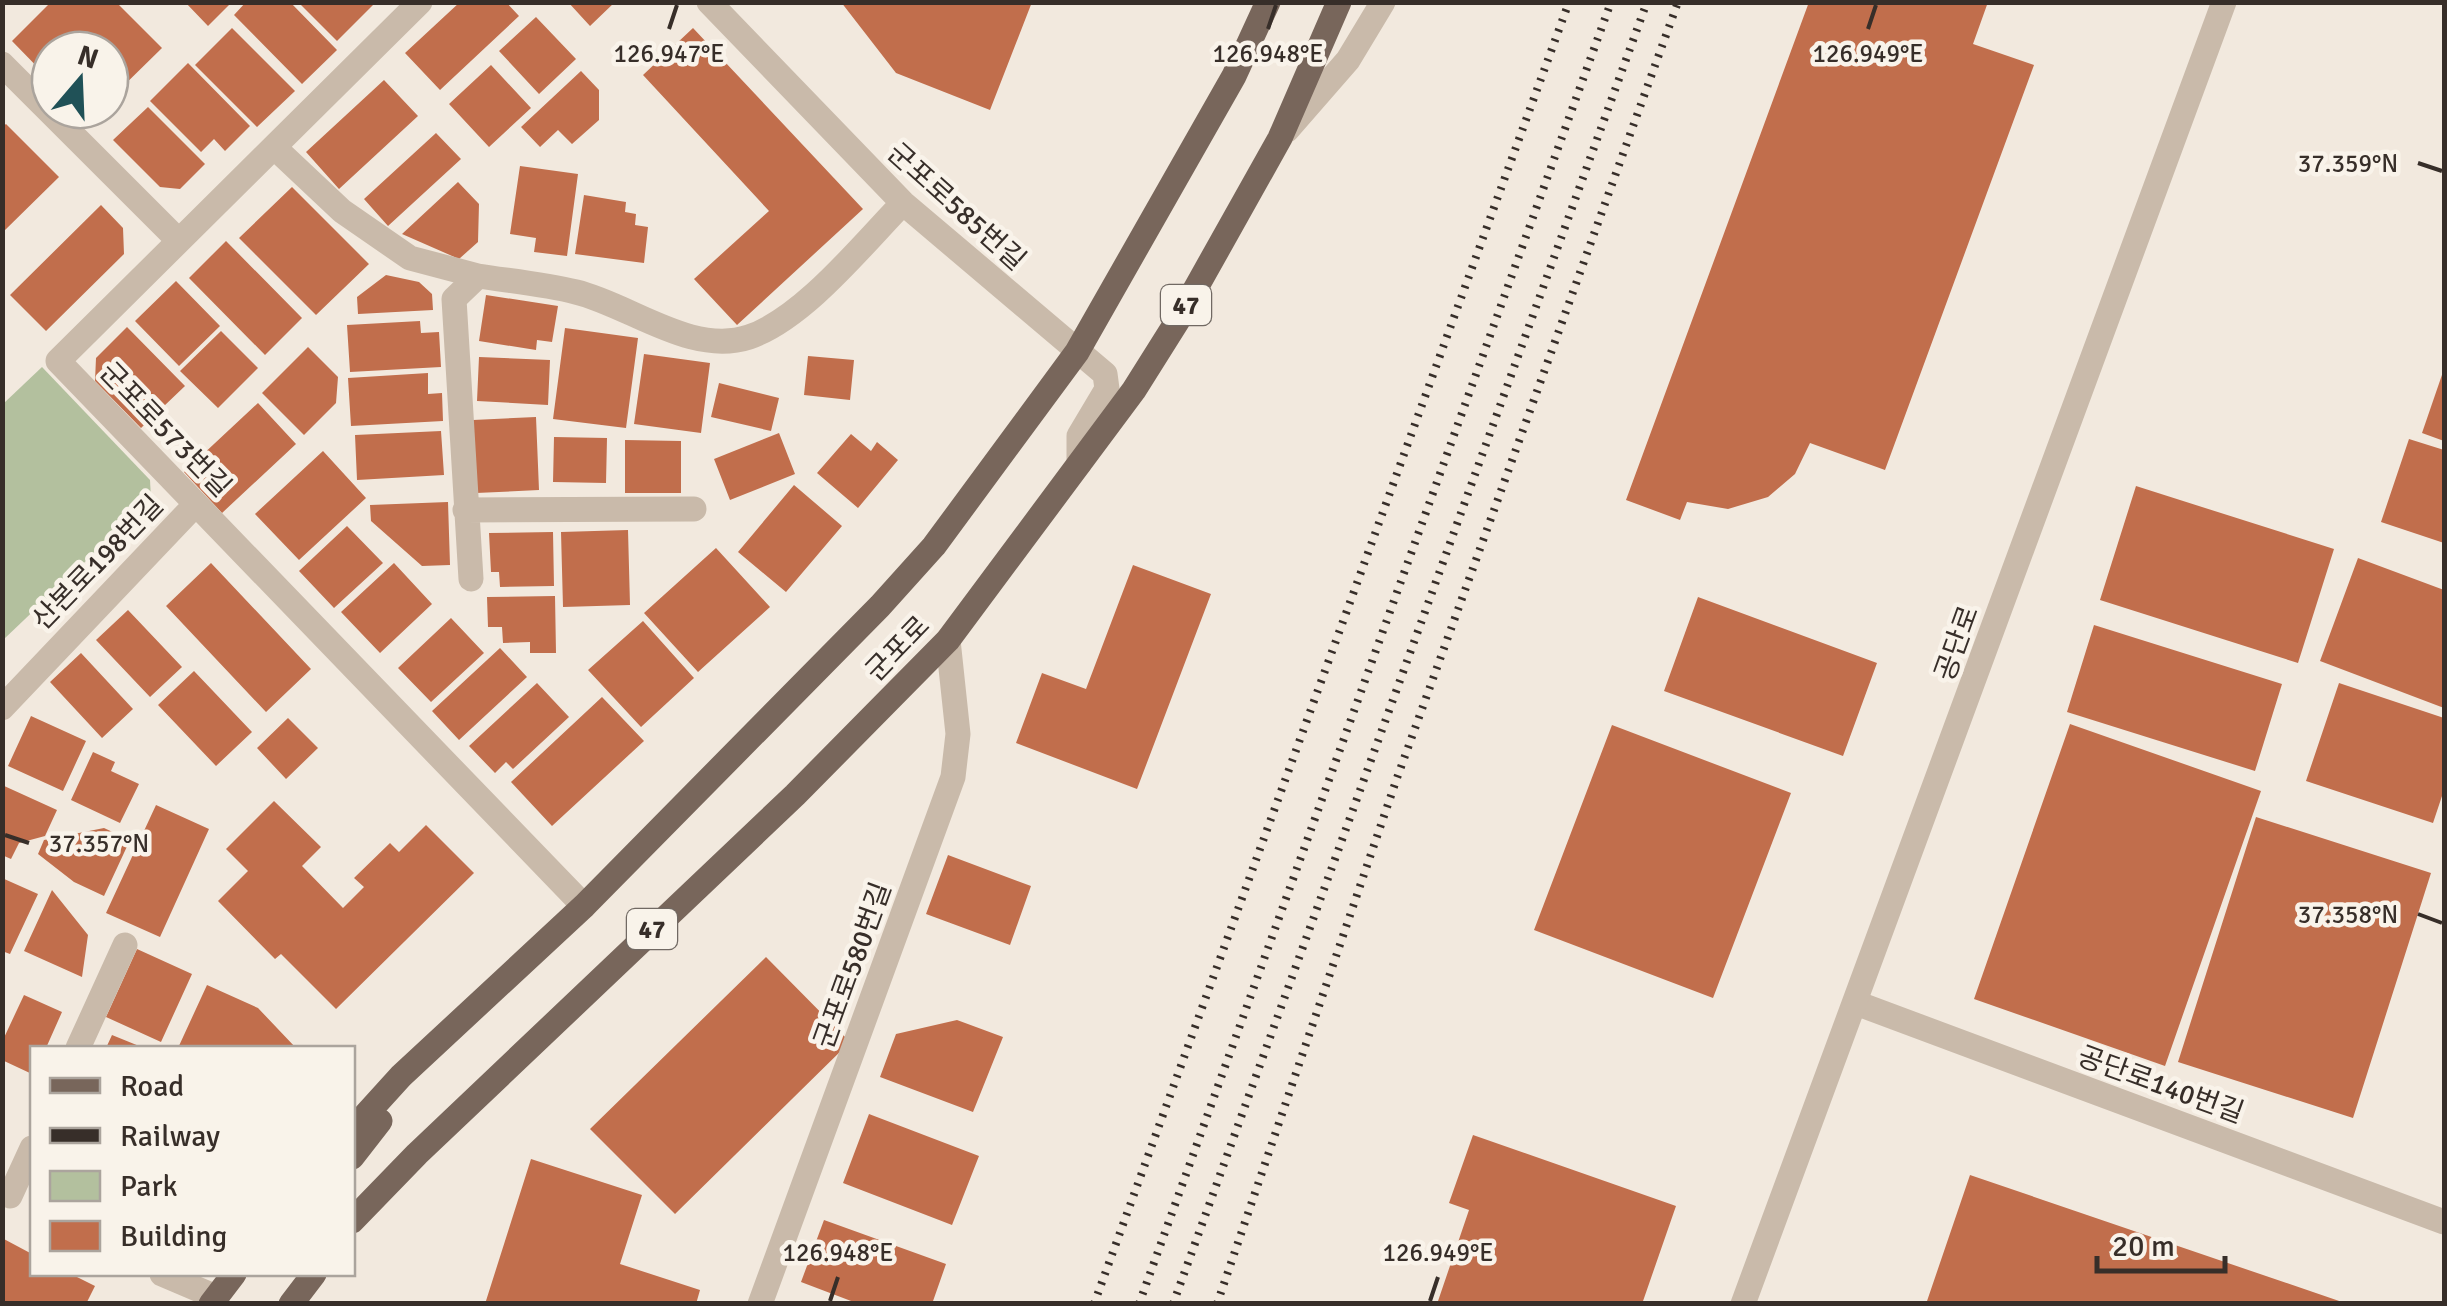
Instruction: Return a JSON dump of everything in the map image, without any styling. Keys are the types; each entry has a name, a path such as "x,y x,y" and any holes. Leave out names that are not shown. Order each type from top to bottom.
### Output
{"main road":[{"name":"군포로","path":"355,1127 402,1076 584,906 934,546 1077,352 1234,76 1268,2"},
{"name":"군포로","path":"355,1217 794,795 948,640 1134,390 1280,138 1339,2"},
{"path":"355,1153 383,1118 402,1076"},
{"path":"214,1300 232,1276"},
{"path":"292,1304 313,1276"}],"street":[{"name":"군포로573번길","path":"420,2 58,361 584,906"},
{"name":"군포로585번길","path":"709,2 904,204 1108,380 1080,436 1079,464"},
{"path":"1280,138 1348,60 1382,2"},
{"name":"공단로","path":"1743,1304 2224,2"},
{"path":"2,64 179,241"},
{"path":"274,148 342,212 410,258 478,276 580,293 633,318 724,343 752,336 796,308 904,204"},
{"path":"471,579 454,299 478,276"},
{"name":"산본로198번길","path":"2,708 196,504"},
{"path":"465,510 694,509"},
{"name":"군포로580번길","path":"760,1304 953,777 958,734 948,640"},
{"path":"79,1046 124,945"},
{"name":"공단로140번길","path":"1856,1003 2444,1222"},
{"path":"15,1199 30,1154"},
{"path":"166,1276 214,1300"}],"green space":[{"path":"42,367 150,480 151,499 3,640 3,404"}],"building":[{"path":"51,2 116,2 162,48 130,79 130,30 30,30 30,59 12,41"},
{"path":"185,2 232,2 208,26"},
{"path":"246,2 290,2 337,50 302,84 234,15"},
{"path":"298,2 371,2 373,5 337,41"},
{"path":"460,2 506,2 519,16 440,90 405,53"},
{"path":"568,2 615,2 590,26"},
{"path":"841,2 1032,2 990,110 896,73"},
{"path":"1809,2 1988,2 1973,44 2034,65 1885,470 1810,443 1795,474 1768,497 1728,509 1687,502 1680,520 1626,500"},
{"path":"536,17 576,59 539,94 499,51"},
{"path":"232,28 295,91 257,127 195,65"},
{"path":"693,28 863,209 737,325 694,279 769,211 643,75"},
{"path":"188,63 250,126 225,151 214,139 201,152 150,101"},
{"path":"491,65 531,108 489,147 449,104"},
{"path":"581,71 599,90 599,120 572,144 558,130 540,147 521,127"},
{"path":"384,80 418,116 339,189 306,152"},
{"path":"148,107 205,164 180,189 160,187 113,140 124,130 130,130 130,124"},
{"path":"6,124 59,177 2,233 2,127"},
{"path":"436,133 461,159 388,226 364,199"},
{"path":"520,166 578,174 567,256 534,252 536,238 510,234"},
{"path":"458,182 479,204 478,242 459,259 402,234"},
{"path":"292,187 369,264 316,315 239,238"},
{"path":"584,195 626,202 625,212 636,214 635,225 648,227 644,263 575,254"},
{"path":"101,205 123,228 124,254 46,331 10,295"},
{"path":"226,241 302,318 265,355 189,278"},
{"path":"386,275 419,282 432,294 433,310 358,314 357,297"},
{"path":"176,281 220,326 179,366 135,321"},
{"path":"486,295 558,306 552,342 537,340 536,350 479,341"},
{"path":"420,321 421,333 439,332 441,367 350,372 347,325"},
{"path":"127,327 185,386 141,428 95,381 96,358"},
{"path":"565,328 638,338 626,428 553,419"},
{"path":"221,331 258,368 218,408 180,371"},
{"path":"308,347 338,377 336,403 304,435 262,393"},
{"path":"644,354 710,363 701,433 634,424"},
{"path":"808,356 854,360 850,400 804,395"},
{"path":"479,357 550,360 548,405 477,401"},
{"path":"2444,369 2444,441 2422,433"},
{"path":"428,373 428,394 442,393 443,421 351,426 348,378"},
{"path":"719,383 779,398 771,431 711,417"},
{"path":"258,403 296,444 222,513 184,472"},
{"path":"536,417 539,490 476,493 473,420"},
{"path":"441,431 444,475 357,480 355,435"},
{"path":"779,433 795,474 730,500 714,459"},
{"path":"851,434 871,451 877,442 898,460 858,508 817,473"},
{"path":"554,437 607,438 606,483 553,482"},
{"path":"2409,439 2444,450 2444,543 2381,522"},
{"path":"625,440 681,441 681,493 625,493"},
{"path":"323,451 366,498 299,560 255,514"},
{"path":"794,485 842,526 786,592 738,552"},
{"path":"2136,486 2334,549 2298,663 2100,600"},
{"path":"448,502 450,565 422,566 371,521 370,505"},
{"path":"347,526 383,563 334,608 299,571"},
{"path":"628,530 630,605 563,607 561,532"},
{"path":"553,532 554,586 500,587 499,572 491,572 489,533"},
{"path":"716,548 770,607 698,672 644,613"},
{"path":"2358,558 2444,590 2444,708 2320,661"},
{"path":"211,563 311,669 266,712 166,606"},
{"path":"394,563 432,604 380,653 341,612"},
{"path":"1133,565 1211,594 1137,789 1016,743 1042,673 1086,689"},
{"path":"555,596 556,653 530,653 530,642 503,643 502,627 488,627 487,597"},
{"path":"1698,597 1877,663 1843,756 1664,691"},
{"path":"128,610 182,667 150,697 96,640"},
{"path":"451,618 484,653 431,702 398,668"},
{"path":"643,621 694,678 641,727 588,670"},
{"path":"2094,625 2282,684 2255,771 2067,712"},
{"path":"500,648 527,677 459,740 432,711"},
{"path":"81,653 133,709 102,738 50,682"},
{"path":"194,671 252,732 216,766 158,705"},
{"path":"537,683 569,717 513,769 506,762 495,773 469,746"},
{"path":"2339,683 2444,718 2444,790 2433,823 2306,781"},
{"path":"602,697 644,741 552,826 511,782"},
{"path":"31,716 86,741 63,791 8,766"},
{"path":"288,718 318,748 286,779 257,748"},
{"path":"2070,724 2261,791 2165,1066 1974,999"},
{"path":"1612,725 1791,793 1713,998 1534,930"},
{"path":"93,752 115,762 111,771 139,784 120,823 71,800"},
{"path":"2,785 57,810 45,836 19,843 11,859 2,855"},
{"path":"274,801 321,847 302,866 343,908 364,887 354,878 390,843 399,852 426,825 474,873 336,1009 281,954 275,959 218,901 248,871 226,849"},
{"path":"156,805 209,829 160,937 106,913"},
{"path":"2256,817 2431,873 2353,1118 2178,1062"},
{"path":"104,828 130,840 104,896 74,882 38,854 44,840"},
{"path":"948,855 1031,886 1010,945 926,914"},
{"path":"2,878 38,894 10,954 2,951"},
{"path":"52,890 88,935 82,977 24,951"},
{"path":"137,949 192,974 161,1042 106,1017"},
{"path":"766,957 850,1042 675,1214 590,1129"},
{"path":"207,985 258,1008 294,1046 179,1046"},
{"path":"24,995 62,1012 47,1046 30,1046 30,1073 2,1060 2,1042"},
{"path":"957,1020 1003,1037 973,1112 880,1077 896,1034"},
{"path":"112,1035 139,1046 107,1046"},
{"path":"869,1114 979,1156 952,1225 843,1183"},
{"path":"1473,1135 1676,1206 1642,1304 1437,1304 1469,1210 1449,1203"},
{"path":"531,1159 642,1195 620,1264 700,1290 696,1304 485,1304"},
{"path":"1970,1175 2345,1303 2345,1304 1926,1304"},
{"path":"824,1220 946,1264 932,1304 859,1304 801,1282"},
{"path":"2,1238 30,1253 30,1276 75,1276 95,1286 86,1304 2,1303"}],"railway":[{"path":"1094,1304 1569,2"},
{"path":"1139,1304 1611,2"},
{"path":"1173,1304 1647,2"},
{"path":"1217,1304 1397,778 1678,2"}]}
